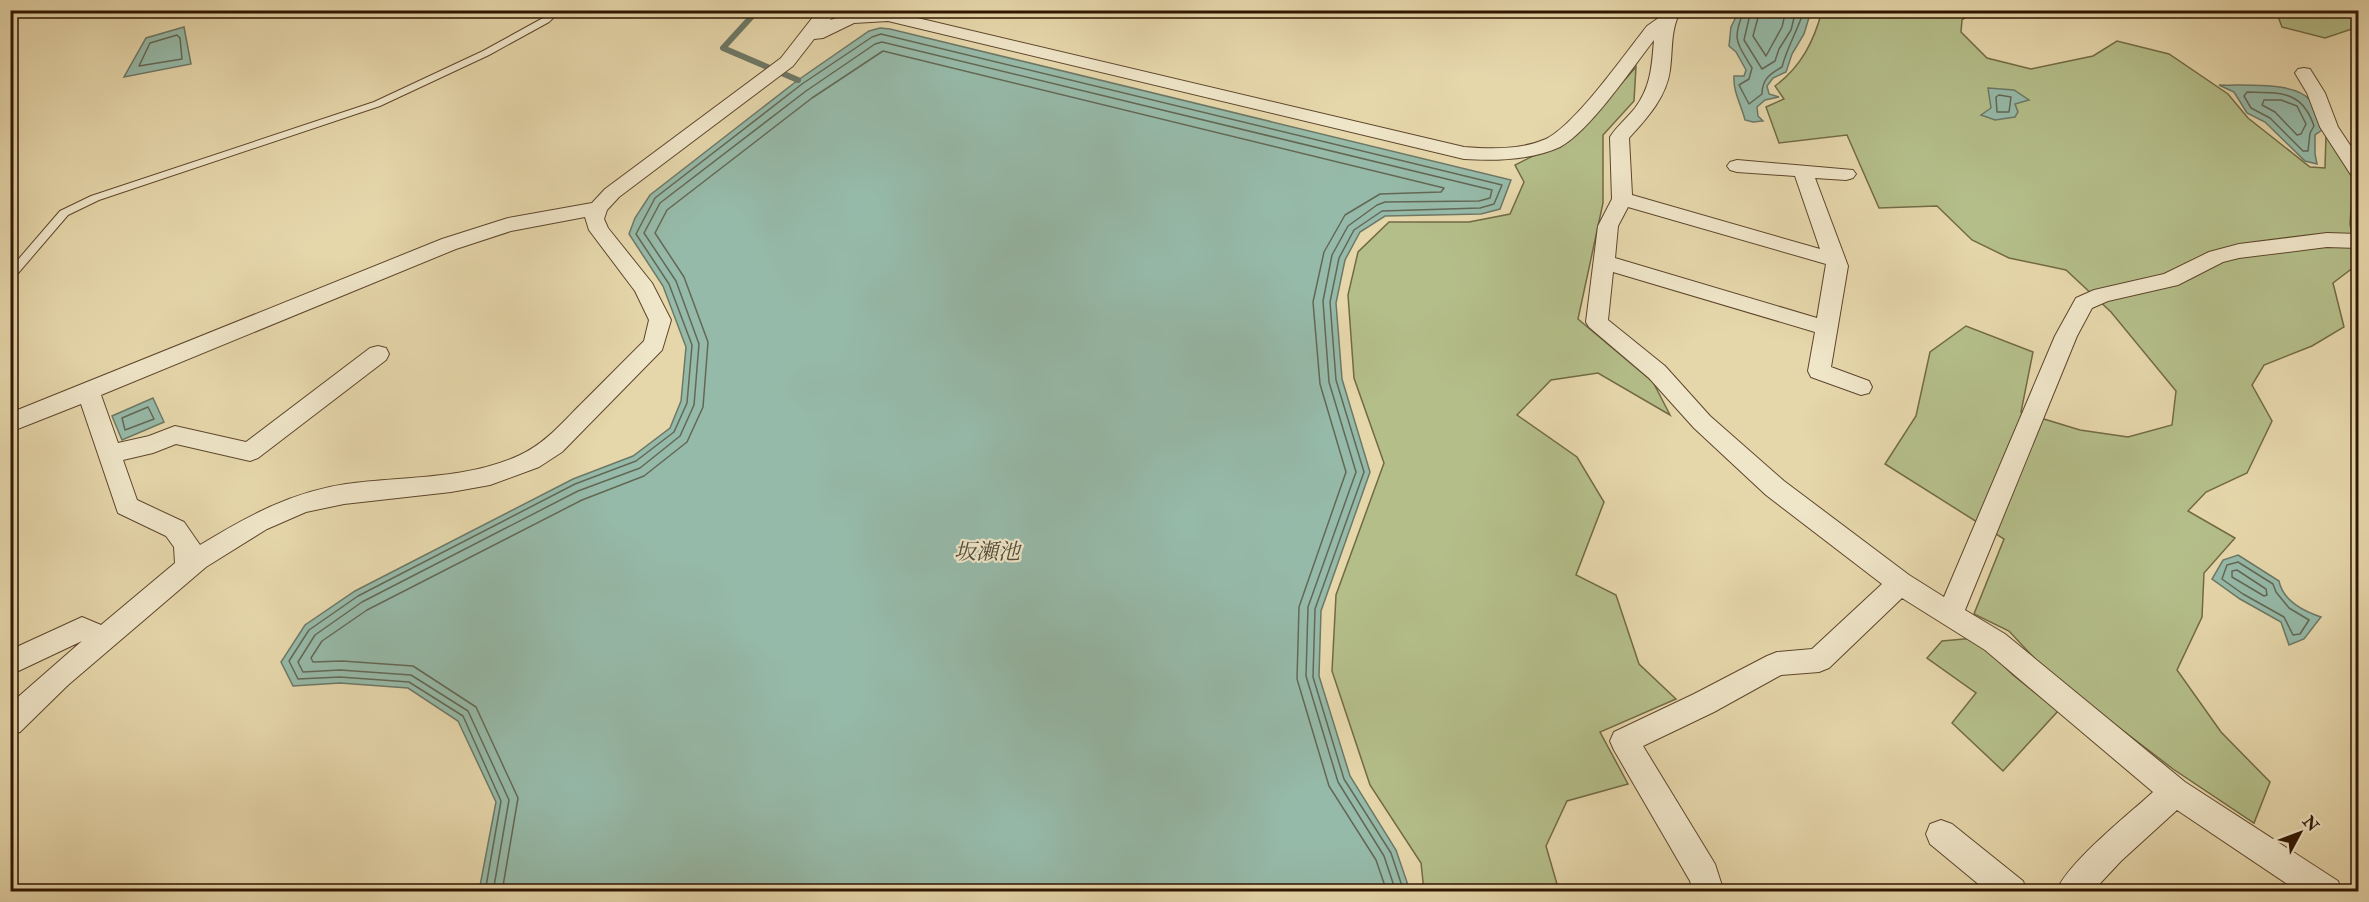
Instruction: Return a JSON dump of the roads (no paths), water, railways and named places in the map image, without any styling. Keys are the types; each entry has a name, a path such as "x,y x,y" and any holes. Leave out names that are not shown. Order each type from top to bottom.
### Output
{"street":[{"path":"10,723 58,677 188,568 258,522 300,503 344,494 451,483 490,476 530,461 554,446 654,344 660,320 644,288 599,230 594,219 598,208 612,193 781,67 819,21 832,10"},
{"path":"802,43 833,24 860,15 888,16 1464,153 1495,155 1522,151 1552,142 1574,128 1653,30 1669,16"},
{"path":"1669,16 1660,78 1651,101 1619,136 1622,199 1608,226 1597,322 1657,372 1702,422 1775,488 1900,583 1995,642 2175,792 2327,891"},
{"path":"2304,73 2316,93 2329,127 2358,171"},
{"path":"1737,166 1846,174"},
{"path":"1803,172 1837,266 1819,371 1861,387"},
{"path":"1622,199 1835,260"},
{"path":"10,423 449,244 508,225 598,208"},
{"path":"1950,614 2066,336 2084,303 2102,295 2170,280 2216,257 2239,251 2327,240 2358,241"},
{"path":"1603,262 1826,328"},
{"path":"109,454 153,444 175,435 250,452 378,354"},
{"path":"88,391 127,506 174,529 187,545 188,568"},
{"path":"1709,891 1704,874 1624,741 1704,703 1777,664 1819,660 1900,583"},
{"path":"10,663 82,628 104,639"},
{"path":"2072,891 2110,851 2175,792"},
{"path":"1941,834 2012,891"}],"lane":[{"path":"10,276 35,250 64,213 85,203 210,158 377,104 486,53 546,20 557,10"}],"water":[{"path":"1739,11 1811,11 1804,34 1792,54 1786,72 1773,78 1767,86 1769,94 1779,97 1765,100 1757,107 1758,116 1763,121 1745,120 1735,87 1734,76 1744,76 1746,70 1736,52 1729,46 1731,27"},
{"path":"184,27 191,64 124,77 146,38"},
{"name":"坂瀬池","path":"880,28 1511,180 1500,209 1481,214 1385,216 1360,232 1345,260 1336,303 1342,379 1370,472 1321,611 1319,676 1350,776 1396,850 1410,891 479,891 496,802 458,721 408,688 340,683 293,686 281,662 305,625 355,591 573,479 633,456 670,428 681,401 686,347 663,286 629,234 635,218 650,195 798,80 869,31"},
{"path":"2219,85 2281,87 2302,94 2310,100 2316,110 2322,130 2315,135 2317,164 2305,161 2265,122 2247,113 2234,92"},
{"path":"1988,88 2014,90 2029,100 2015,104 2018,112 2015,117 1995,120 1981,115 1991,108"},
{"path":"153,398 164,422 122,440 112,416"},
{"path":"2238,555 2279,581 2289,600 2307,612 2321,617 2304,639 2289,645 2281,622 2240,599 2212,579 2223,560"}],"waterway":[{"path":"755,10 755,13 723,48 798,80"}]}
